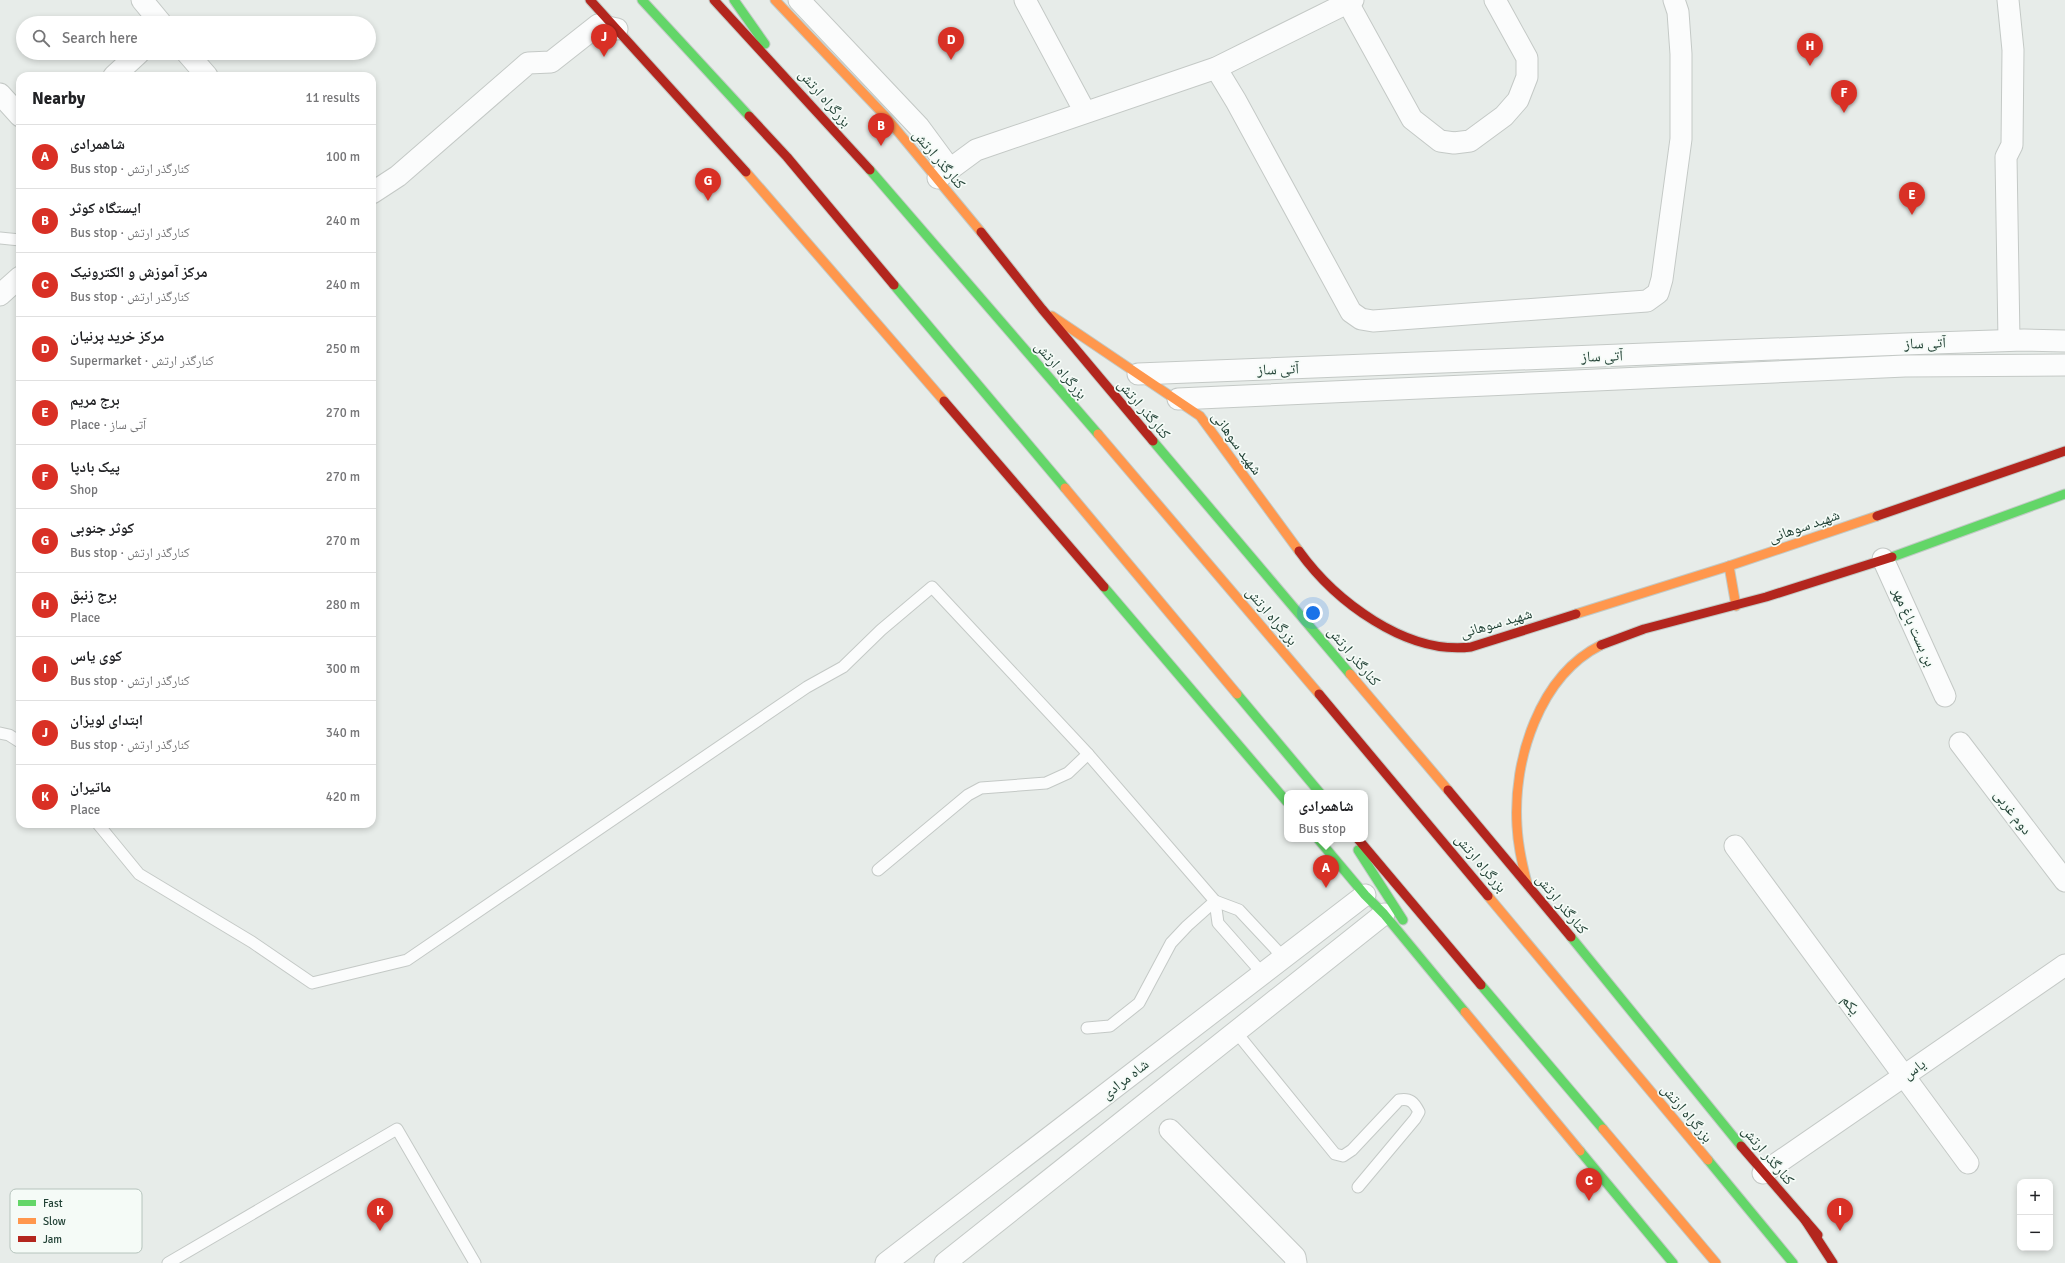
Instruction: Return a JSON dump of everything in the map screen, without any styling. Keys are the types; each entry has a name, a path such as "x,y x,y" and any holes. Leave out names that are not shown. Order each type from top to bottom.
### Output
{"main road":[{"path":"590,0 658,73 1138,626 1284,798"},
{"path":"642,0 787,157 1317,790"},
{"name":"بزرگراه ارتش","path":"714,0 791,80 1241,601 1510,920 1793,1263"},
{"path":"734,0 791,80"},
{"name":"کنارگذر ارتش","path":"775,0 880,111 944,173 1042,309 1527,883 1763,1173 1843,1263"},
{"name":"شهید سوهانی","path":"1042,309 1200,416 1284,532 1325,582 1348,602 1373,620 1386,627 1421,642 1454,649 1471,647 1728,566 2065,451"},
{"path":"1527,883 1520,861 1518,841 1518,795 1529,737 1549,695 1576,661 1594,647 1618,638 1736,606 1883,559 2065,494"},
{"path":"1728,566 1736,606"},
{"path":"1321,842 1365,895 1384,914 1672,1263"},
{"path":"1353,842 1455,1000"},
{"path":"1361,842 1716,1263"},
{"path":"1805,1220 1834,1263"}],"street":[{"path":"142,0 155,16"},
{"path":"799,0 918,127 944,173 976,150 1216,68 1351,1 1412,119 1440,141 1454,143 1470,141 1504,116 1518,100 1527,78 1527,58 1495,0"},
{"path":"1025,0 1085,112"},
{"path":"1216,68 1236,101 1351,312 1361,319 1373,321 1647,301 1658,293 1662,279 1681,139 1681,54 1678,12 1674,0"},
{"path":"2008,0 2013,50 2012,145 2020,160 2017,340"},
{"path":"376,190 398,176 528,63 551,62 598,24 618,30"},
{"path":"118,72 131,60"},
{"path":"193,60 204,72"},
{"path":"0,94 16,112"},
{"path":"0,295 16,281"},
{"name":"آتی ساز","path":"1138,374 1904,344 2017,340 2065,341"},
{"path":"1904,344 1905,366"},
{"name":"آتی ساز","path":"1178,400 1905,366 2065,365"},
{"path":"1221,371 1213,378 1213,388 1223,397"},
{"name":"بن بست باغ مهر","path":"1883,559 1945,696"},
{"name":"دوم غربی","path":"1960,743 2065,881"},
{"name":"یکم","path":"1735,846 1968,1163"},
{"name":"شاه مرادی","path":"886,1263 1365,895"},
{"path":"945,1263 1384,914"},
{"name":"یاس","path":"1763,1173 2065,965"},
{"path":"1170,1130 1295,1257 1296,1263"}],"lane":[{"path":"0,238 16,240"},
{"path":"101,828 139,874 252,942 312,983 407,960 807,687 843,667 881,630 932,587 1088,754 1215,901 1239,910 1283,958"},
{"path":"0,733 9,735 16,739"},
{"path":"878,870 968,795 981,788 1046,783 1068,773 1088,754"},
{"path":"1215,901 1218,923 1262,973"},
{"path":"1087,1028 1110,1026 1139,1003 1171,943 1187,926 1215,901"},
{"path":"1236,1032 1335,1154 1343,1156 1352,1150 1399,1100 1407,1098 1414,1102 1419,1112 1415,1119 1358,1187"},
{"path":"168,1263 396,1129 475,1263"}],"traffic: fast":[{"path":"642,0 749,116"},
{"path":"734,0 765,44"},
{"path":"870,170 1098,434"},
{"path":"894,285 1065,488"},
{"path":"1153,441 1350,674"},
{"path":"1892,557 2065,494"},
{"path":"1104,587 1284,798"},
{"path":"1237,694 1317,790"},
{"path":"1321,842 1365,895 1384,914 1465,1012"},
{"path":"1358,850 1403,920"},
{"path":"1571,937 1741,1146"},
{"path":"1481,985 1603,1129"},
{"path":"1580,1151 1673,1263"},
{"path":"1708,1160 1793,1263"}],"traffic: slow":[{"path":"775,0 885,116 981,232"},
{"path":"746,172 944,401"},
{"path":"1052,316 1200,416 1299,551"},
{"path":"1098,434 1319,694"},
{"path":"1065,488 1237,694"},
{"path":"1576,614 1729,566 1877,516"},
{"path":"1729,566 1736,606"},
{"path":"1527,883 1520,855 1517,826 1517,801 1525,748 1534,722 1546,698 1561,677 1579,659 1601,645"},
{"path":"1350,674 1448,790"},
{"path":"1488,896 1708,1160"},
{"path":"1465,1012 1580,1151"},
{"path":"1603,1129 1716,1263"}],"traffic: jam":[{"path":"590,0 746,172"},
{"path":"714,0 870,170"},
{"path":"749,116 787,157 894,285"},
{"path":"981,232 1042,309 1153,441"},
{"path":"944,401 1104,587"},
{"path":"1877,516 2065,451"},
{"path":"1299,551 1314,570 1352,605 1374,621 1398,633 1422,642 1446,647 1471,647 1576,614"},
{"path":"1601,645 1644,629 1766,597 1892,557"},
{"path":"1319,694 1488,896"},
{"path":"1448,790 1571,937"},
{"path":"1361,842 1481,985"},
{"path":"1741,1146 1818,1235"},
{"path":"1805,1220 1833,1263"}],"place":[{"name":"ابتدای لویزان","path":"604,57"},
{"name":"مرکز خرید پرنیان","path":"951,60"},
{"name":"برج زنبق","path":"1810,66"},
{"name":"پیک بادپا","path":"1844,113"},
{"name":"ایستگاه کوثر","path":"881,146"},
{"name":"کوثر جنوبی","path":"708,201"},
{"name":"برج مریم","path":"1912,215"},
{"name":"شاهمرادی","path":"1326,888"},
{"name":"مرکز آموزش و الکترونیک","path":"1589,1201"},
{"name":"ماتیران","path":"380,1231"},
{"name":"کوی یاس","path":"1840,1231"}]}
